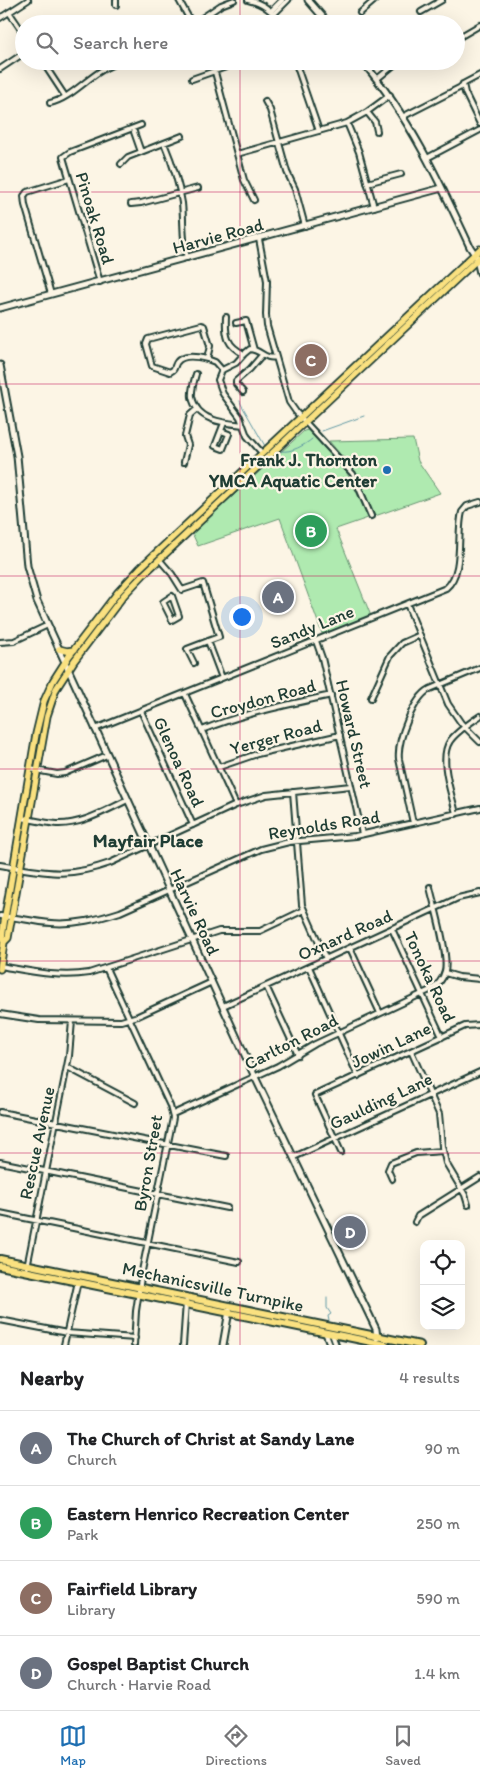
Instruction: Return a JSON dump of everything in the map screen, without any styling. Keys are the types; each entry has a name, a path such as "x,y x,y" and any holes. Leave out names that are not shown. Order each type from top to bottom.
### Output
{"highway":[{"name":"Mechanicsville Turnpike","path":"0,1259 27,1268"},
{"name":"Mechanicsville Turnpike","path":"0,1266 27,1268 186,1300 377,1340 386,1345"},
{"name":"Mechanicsville Turnpike","path":"325,1329 332,1334 420,1345"}],"main road":[{"path":"33,770 49,709 60,680 124,595 303,419 478,258 480,248"},
{"path":"0,967 6,940 2,937 17,868 42,708 53,681 65,662 127,582 262,453 303,419"},
{"path":"59,649 64,651 74,650"}],"street":[{"path":"0,18 28,0"},
{"path":"116,0 116,5"},
{"path":"179,0 187,15"},
{"path":"206,15 221,5 234,0"},
{"path":"248,0 258,2 274,15"},
{"path":"272,12 282,0"},
{"path":"272,12 288,0"},
{"path":"308,0 321,15"},
{"path":"360,13 374,0"},
{"path":"421,12 442,0"},
{"path":"9,12 15,21"},
{"path":"465,34 480,25"},
{"path":"0,69 15,59"},
{"path":"48,70 65,96"},
{"path":"50,103 58,101 102,70"},
{"path":"192,79 220,70"},
{"path":"298,70 319,131"},
{"path":"370,70 404,116 427,158 478,258 480,273"},
{"path":"377,79 388,70"},
{"path":"215,72 237,154 247,186 254,200"},
{"path":"404,116 461,87 480,75"},
{"path":"464,84 465,93 480,124"},
{"path":"237,154 347,123 367,112 390,95"},
{"path":"266,101 305,226"},
{"path":"367,112 374,122 377,131"},
{"path":"347,123 359,152 374,207"},
{"name":"Pinoak Road","path":"100,282 63,159 65,155 141,125"},
{"path":"427,158 480,130"},
{"path":"134,132 141,152"},
{"path":"121,164 128,157 182,136"},
{"path":"164,143 173,166 180,193 183,242 187,258"},
{"path":"367,183 401,174"},
{"path":"51,294 24,196 27,192 69,179"},
{"path":"131,204 198,188"},
{"name":"Harvie Road","path":"0,308 442,188"},
{"path":"259,239 267,281 266,315 289,402 353,474 371,516"},
{"path":"226,317 225,328 231,345 234,349 244,354"},
{"path":"236,323 246,321 254,350"},
{"path":"207,359 210,346 205,328 199,324 148,339 146,342 152,366 167,372 173,370 180,360 195,356 215,362 222,370"},
{"path":"262,453 247,436 240,417 223,394 218,380 222,370 236,363 250,349 269,358 276,357"},
{"path":"243,392 236,384 236,381 250,370 262,355"},
{"name":"Harvie Road","path":"0,365 17,456 27,566 32,588 223,1006 376,1330 377,1340"},
{"path":"196,374 192,396 197,409 213,421 243,425"},
{"path":"184,462 188,445 185,436 190,415 197,409"},
{"path":"221,431 229,434 223,449 215,446 224,423"},
{"name":"Sandy Lane","path":"95,729 442,590 452,582 457,566 462,512 467,506 480,502"},
{"path":"159,560 172,574 182,590"},
{"path":"172,596 178,616 172,620 163,602 172,596 182,590 203,583 219,637 187,649 194,663"},
{"path":"406,604 439,685 451,709 465,728 480,742"},
{"path":"0,642 14,641 48,626"},
{"path":"372,698 390,656 402,644 420,635"},
{"path":"208,641 222,678"},
{"name":"Howard Street","path":"316,641 331,695 362,834"},
{"path":"414,823 399,759 399,744 418,699 426,691 480,668"},
{"path":"185,694 236,805"},
{"name":"Croydon Road","path":"202,730 229,719 251,713 331,695"},
{"name":"Glenoa Road","path":"141,711 193,824"},
{"path":"456,814 445,758 450,741 480,716"},
{"name":"Yerger Road","path":"219,768 257,754 340,735"},
{"path":"33,770 65,773 107,754"},
{"path":"0,865 54,874 82,871 110,863 236,805 266,795 351,786"},
{"path":"293,792 304,910 326,959"},
{"path":"25,818 57,824 72,823 128,800"},
{"name":"Reynolds Road","path":"6,916 52,923 75,923 101,918 120,912 261,849 297,841 362,834 480,808"},
{"path":"430,887 446,957 445,973 463,978 480,979"},
{"name":"Oxnard Road","path":"223,1006 464,896 480,893"},
{"path":"0,967 54,975 89,974 224,930 260,931 304,910"},
{"name":"Tonoka Road","path":"392,929 442,1037"},
{"path":"350,948 380,1013"},
{"path":"308,967 358,1076"},
{"name":"Byron Street","path":"106,968 173,1114 139,1291 134,1345"},
{"name":"Carlton Road","path":"173,1114 256,1077 339,1032 422,994 437,985 445,973"},
{"path":"0,1014 39,1020 119,1021 130,1019 212,982"},
{"path":"266,986 298,1055"},
{"name":"Rescue Avenue","path":"27,1268 67,1067 72,1021"},
{"name":"Jowin Lane","path":"334,1138 315,1095 465,1026 480,1025"},
{"path":"411,1051 440,1117 446,1163 461,1188 468,1205"},
{"path":"67,1067 136,1103"},
{"name":"Gaulding Lane","path":"294,1157 430,1093 480,1072"},
{"path":"0,1112 226,1156"},
{"path":"334,1138 340,1152"},
{"path":"392,1179 388,1170 392,1163 416,1153 443,1151"},
{"path":"0,1162 227,1208"},
{"path":"415,1222 418,1216 480,1177"},
{"path":"0,1213 239,1262"},
{"path":"64,1345 78,1278"},
{"path":"183,1345 186,1300"},
{"path":"223,1345 230,1310"},
{"path":"0,1320 67,1333 135,1338"},
{"path":"325,1329 330,1345"},
{"path":"332,1334 336,1345"}],"green space":[{"path":"308,430 347,473 368,518 336,529 371,616 323,636 280,518 198,546 192,533 304,431"},
{"path":"413,439 418,461 440,493 375,516 356,473 329,441"}],"waterway":[{"path":"262,242 271,287"},
{"path":"240,401 265,446"},
{"path":"322,431 364,416"},
{"path":"281,451 293,450 312,439"},
{"path":"327,1298 327,1308 331,1314 328,1316 329,1321"}],"place":[{"name":"Fairfield Library","path":"311,360"},
{"name":"Frank J. Thornton YMCA Aquatic Center","path":"387,470"},
{"name":"Eastern Henrico Recreation Center","path":"311,531"},
{"name":"The Church of Christ at Sandy Lane","path":"278,597"},
{"name":"Gospel Baptist Church","path":"350,1232"}],"district":[{"name":"Mayfair Place","path":"148,840"}]}
